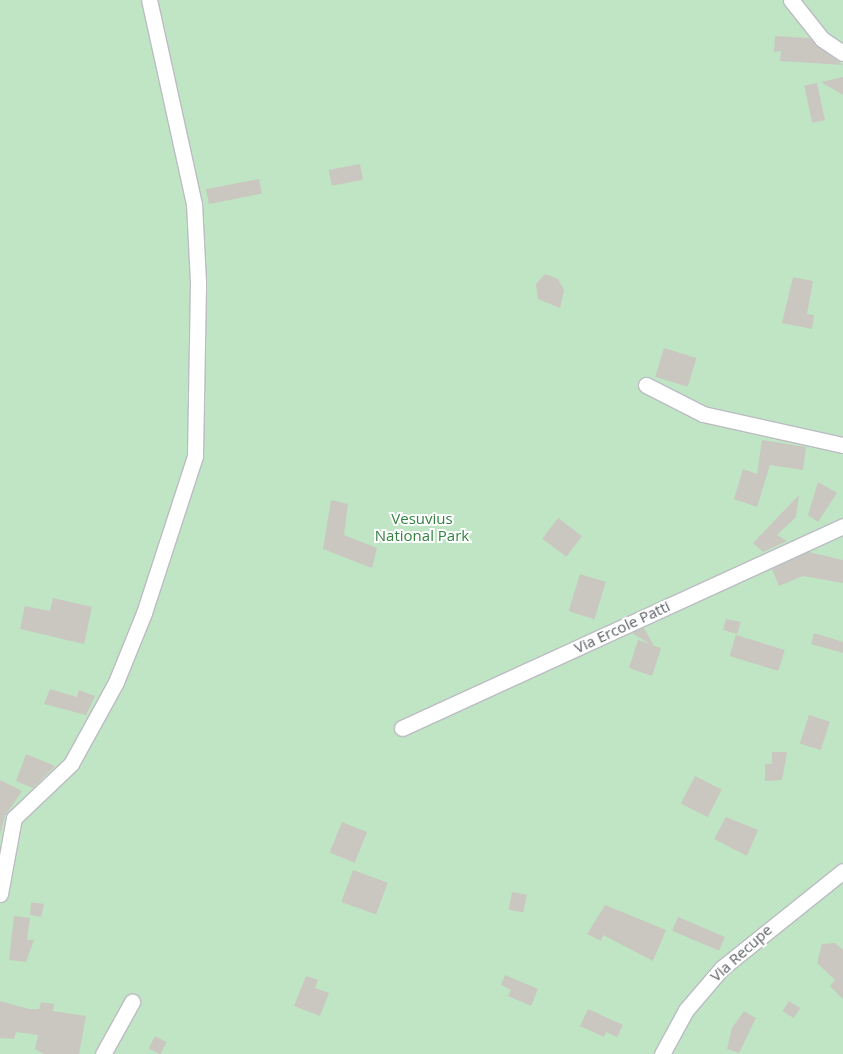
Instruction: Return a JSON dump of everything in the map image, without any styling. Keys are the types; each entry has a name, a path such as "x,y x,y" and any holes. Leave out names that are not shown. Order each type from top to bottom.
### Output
{"street":[{"path":"0,894 14,818 71,764 116,682 144,612 195,456 198,274 194,204 149,0"},
{"path":"791,0 822,39 843,53"},
{"path":"646,385 703,414 843,445"},
{"name":"Via Ercole Patti","path":"402,728 843,526"},
{"name":"Via Recupe","path":"662,1054 686,1010 722,968 843,871"},
{"path":"103,1054 132,1002"}],"green space":[{"name":"Vesuvius National Park","path":"0,0 843,0 843,1054 0,1054"}],"building":[{"path":"775,36 809,38 843,65 780,61 781,51 774,52"},
{"path":"843,77 843,95 821,82"},
{"path":"817,83 825,120 812,123 804,86"},
{"path":"360,164 363,180 332,186 329,170"},
{"path":"259,179 262,194 209,204 206,189"},
{"path":"545,274 558,279 564,290 560,308 538,299 536,284"},
{"path":"793,277 813,281 807,314 814,315 812,329 782,323"},
{"path":"664,348 697,358 688,387 655,377"},
{"path":"762,440 806,447 803,470 770,465 757,507 734,499 743,469 757,474"},
{"path":"818,482 837,493 818,522 808,515"},
{"path":"799,495 796,517 777,535 787,541 763,552 753,543"},
{"path":"331,500 348,504 344,535 377,548 372,568 323,549"},
{"path":"558,518 582,536 566,557 542,539"},
{"path":"809,552 843,560 843,583 803,576 779,586 772,569"},
{"path":"580,574 606,582 594,619 569,611"},
{"path":"53,598 92,607 84,644 20,629 25,606 50,611"},
{"path":"726,619 741,622 737,634 723,630"},
{"path":"644,628 654,646 661,648 652,676 629,668 638,640 650,644 632,633"},
{"path":"814,633 843,642 843,653 811,644"},
{"path":"736,635 785,650 778,671 730,656"},
{"path":"50,689 77,697 79,690 95,696 86,715 44,704"},
{"path":"809,715 830,722 821,750 800,744"},
{"path":"772,752 787,752 782,780 765,781 765,764 772,764"},
{"path":"26,754 55,766 33,788 16,781"},
{"path":"695,776 722,790 708,817 681,804"},
{"path":"0,780 22,791 5,816 0,834"},
{"path":"726,817 758,830 747,856 714,839"},
{"path":"342,822 367,832 355,863 330,853"},
{"path":"353,870 388,883 376,915 341,902"},
{"path":"512,892 527,895 523,913 509,910"},
{"path":"31,902 44,904 41,917 30,915"},
{"path":"605,905 666,930 653,961 603,935 601,941 587,934"},
{"path":"14,916 30,918 27,940 34,940 26,962 9,960"},
{"path":"678,917 725,937 719,951 672,931"},
{"path":"835,943 843,950 843,999 830,986 835,980 817,963 822,944"},
{"path":"505,975 538,989 531,1006 508,996 511,990 501,985"},
{"path":"306,976 318,980 315,988 329,993 320,1016 294,1006"},
{"path":"0,1001 29,1009 39,1009 41,1002 54,1004 53,1011 86,1016 79,1054 44,1054 35,1049 38,1035 16,1032 14,1039 0,1038"},
{"path":"789,1001 800,1008 794,1018 783,1011"},
{"path":"588,1009 623,1025 617,1037 606,1032 604,1037 580,1026"},
{"path":"744,1011 756,1018 739,1053 727,1049 732,1028"},
{"path":"155,1036 167,1042 160,1054 149,1048"}]}
